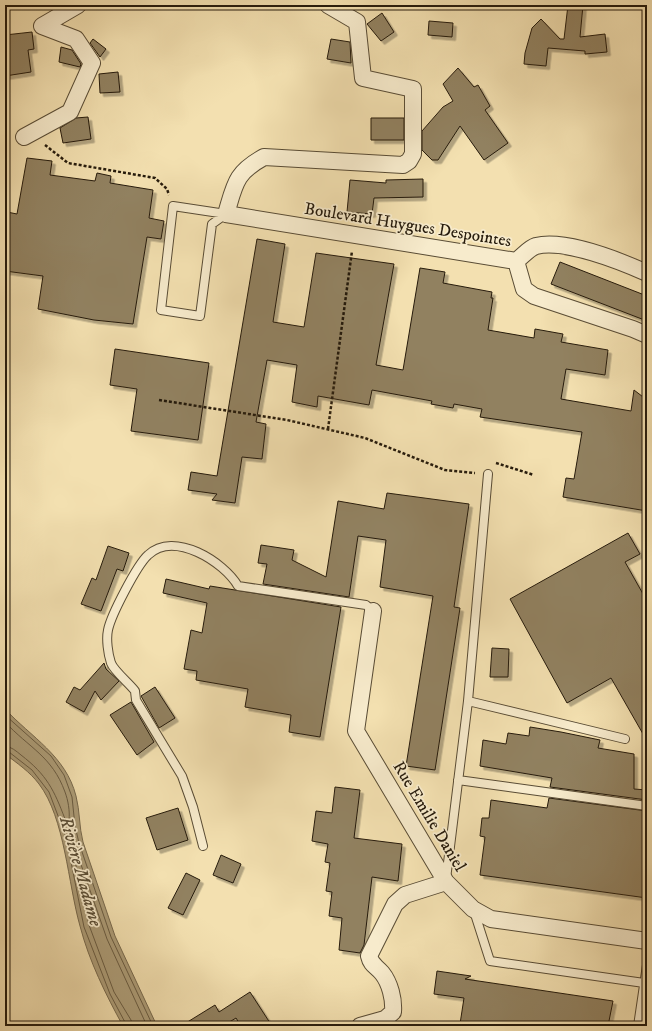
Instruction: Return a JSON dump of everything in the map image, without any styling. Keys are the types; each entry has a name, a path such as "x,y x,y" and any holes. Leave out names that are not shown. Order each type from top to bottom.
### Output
{"street":[{"path":"24,137 70,112 92,63 76,39 42,26 78,5"},
{"path":"226,214 236,179 249,166 264,157 403,165 409,161 413,154 413,89 363,78 357,22 328,5"},
{"name":"Boulevard Huygues Despointes","path":"226,214 516,261 534,246 558,244 623,262 647,273"},
{"path":"516,261 524,288 534,296 647,335"},
{"name":"Rue Emilie Daniel","path":"373,611 356,731 446,882 473,909 491,919 647,941"},
{"path":"360,1026 385,1019 393,1012 394,999 386,980 383,974 371,963 369,956 395,904 405,895 446,882"}],"lane":[{"path":"173,206 226,214 212,224 200,316 161,310 173,206"},
{"path":"446,882 468,701 488,474"},
{"path":"203,846 193,807 182,776 136,700 136,690 112,665 108,644 108,630 140,565 148,554 161,547 172,545 192,550 210,558 231,575 238,586 366,605 373,611"},
{"path":"468,701 625,739"},
{"path":"458,780 647,806"},
{"path":"473,909 490,961 644,983"},
{"path":"638,1026 647,965"}],"path":[{"path":"24,137 38,140 68,163 155,178 167,189 173,206"},
{"path":"328,429 354,235"},
{"path":"159,400 287,420 365,438 445,470 488,474 491,461 534,475"}],"water":[{"name":"Rivière Madame","path":"5,709 56,758 71,782 76,796 83,842 115,936 157,1026 123,1026 104,990 88,952 80,926 65,852 55,815 48,798 32,776 5,754"}],"building":[{"path":"568,5 583,5 580,37 605,34 607,52 585,54 585,51 548,48 546,66 524,64 525,53 532,28 541,19 560,39 564,39"},
{"path":"382,13 394,32 381,41 367,24"},
{"path":"429,21 453,23 452,37 428,35"},
{"path":"32,32 34,49 28,50 31,72 5,76 5,35"},
{"path":"93,39 106,49 100,57 90,43"},
{"path":"331,39 350,42 351,63 327,59"},
{"path":"61,47 72,50 81,64 80,67 59,62"},
{"path":"458,68 474,87 478,85 490,106 485,110 508,143 484,160 460,126 438,160 432,160 422,150 422,131 443,107 453,101 443,84"},
{"path":"118,72 120,92 100,93 99,74"},
{"path":"88,117 91,139 63,143 60,128 76,118"},
{"path":"371,118 404,118 404,140 371,140"},
{"path":"27,158 52,161 50,175 95,181 97,173 111,176 110,183 153,190 149,218 164,221 161,239 147,237 133,324 94,320 38,309 43,276 5,271 7,251 5,243 5,219 7,219 7,212 17,214"},
{"path":"423,179 423,197 374,198 372,214 347,212 350,180 386,183 386,180"},
{"path":"257,239 285,244 273,322 304,327 316,253 394,264 376,365 403,370 420,268 445,272 443,283 492,292 491,298 493,298 488,330 534,338 535,329 563,334 561,342 608,350 605,375 566,369 561,399 631,411 634,390 647,400 647,511 563,497 566,478 574,479 582,432 480,417 482,409 454,404 453,408 431,404 432,401 372,390 369,405 318,396 317,407 292,402 297,365 267,360 256,422 266,424 262,459 242,457 235,503 212,500 217,494 188,490 191,472 217,476"},
{"path":"560,262 647,296 647,321 551,284"},
{"path":"115,349 209,363 198,440 131,431 137,389 110,385"},
{"path":"387,493 469,504 454,607 460,608 435,770 406,766 433,596 380,587 386,540 358,536 349,597 263,584 267,564 258,563 261,545 294,550 292,560 326,577 338,501 384,509"},
{"path":"628,533 640,554 625,562 647,601 647,741 611,678 567,703 510,599"},
{"path":"108,546 129,553 123,571 117,569 101,611 81,604 92,578 96,580"},
{"path":"166,579 209,589 210,586 341,607 320,737 289,732 291,715 245,707 248,689 196,680 197,671 184,669 191,630 202,633 207,603 163,593"},
{"path":"492,648 509,649 508,677 490,677"},
{"path":"104,663 106,669 119,681 101,700 95,691 84,712 66,702 74,687 80,690"},
{"path":"155,687 175,718 159,728 141,696"},
{"path":"131,702 154,742 137,755 110,715"},
{"path":"530,727 600,740 598,748 634,754 634,789 647,790 647,800 550,787 552,778 480,766 483,740 506,744 508,733 529,736"},
{"path":"335,787 360,790 354,838 402,844 398,881 372,877 364,945 360,953 339,950 342,918 329,916 332,892 326,891 330,863 325,862 328,844 312,841 316,811 332,813"},
{"path":"549,798 647,811 647,898 480,875 485,837 480,836 482,818 489,818 491,800 547,808"},
{"path":"178,808 188,840 157,850 146,818"},
{"path":"221,855 241,864 233,883 213,875"},
{"path":"186,873 200,880 183,915 168,908"},
{"path":"437,971 471,976 465,979 613,1001 608,1026 478,1026 460,1024 464,998 434,994"},
{"path":"250,992 272,1026 241,1026 236,1018 226,1024 228,1026 181,1026 215,1005 219,1012"}]}
